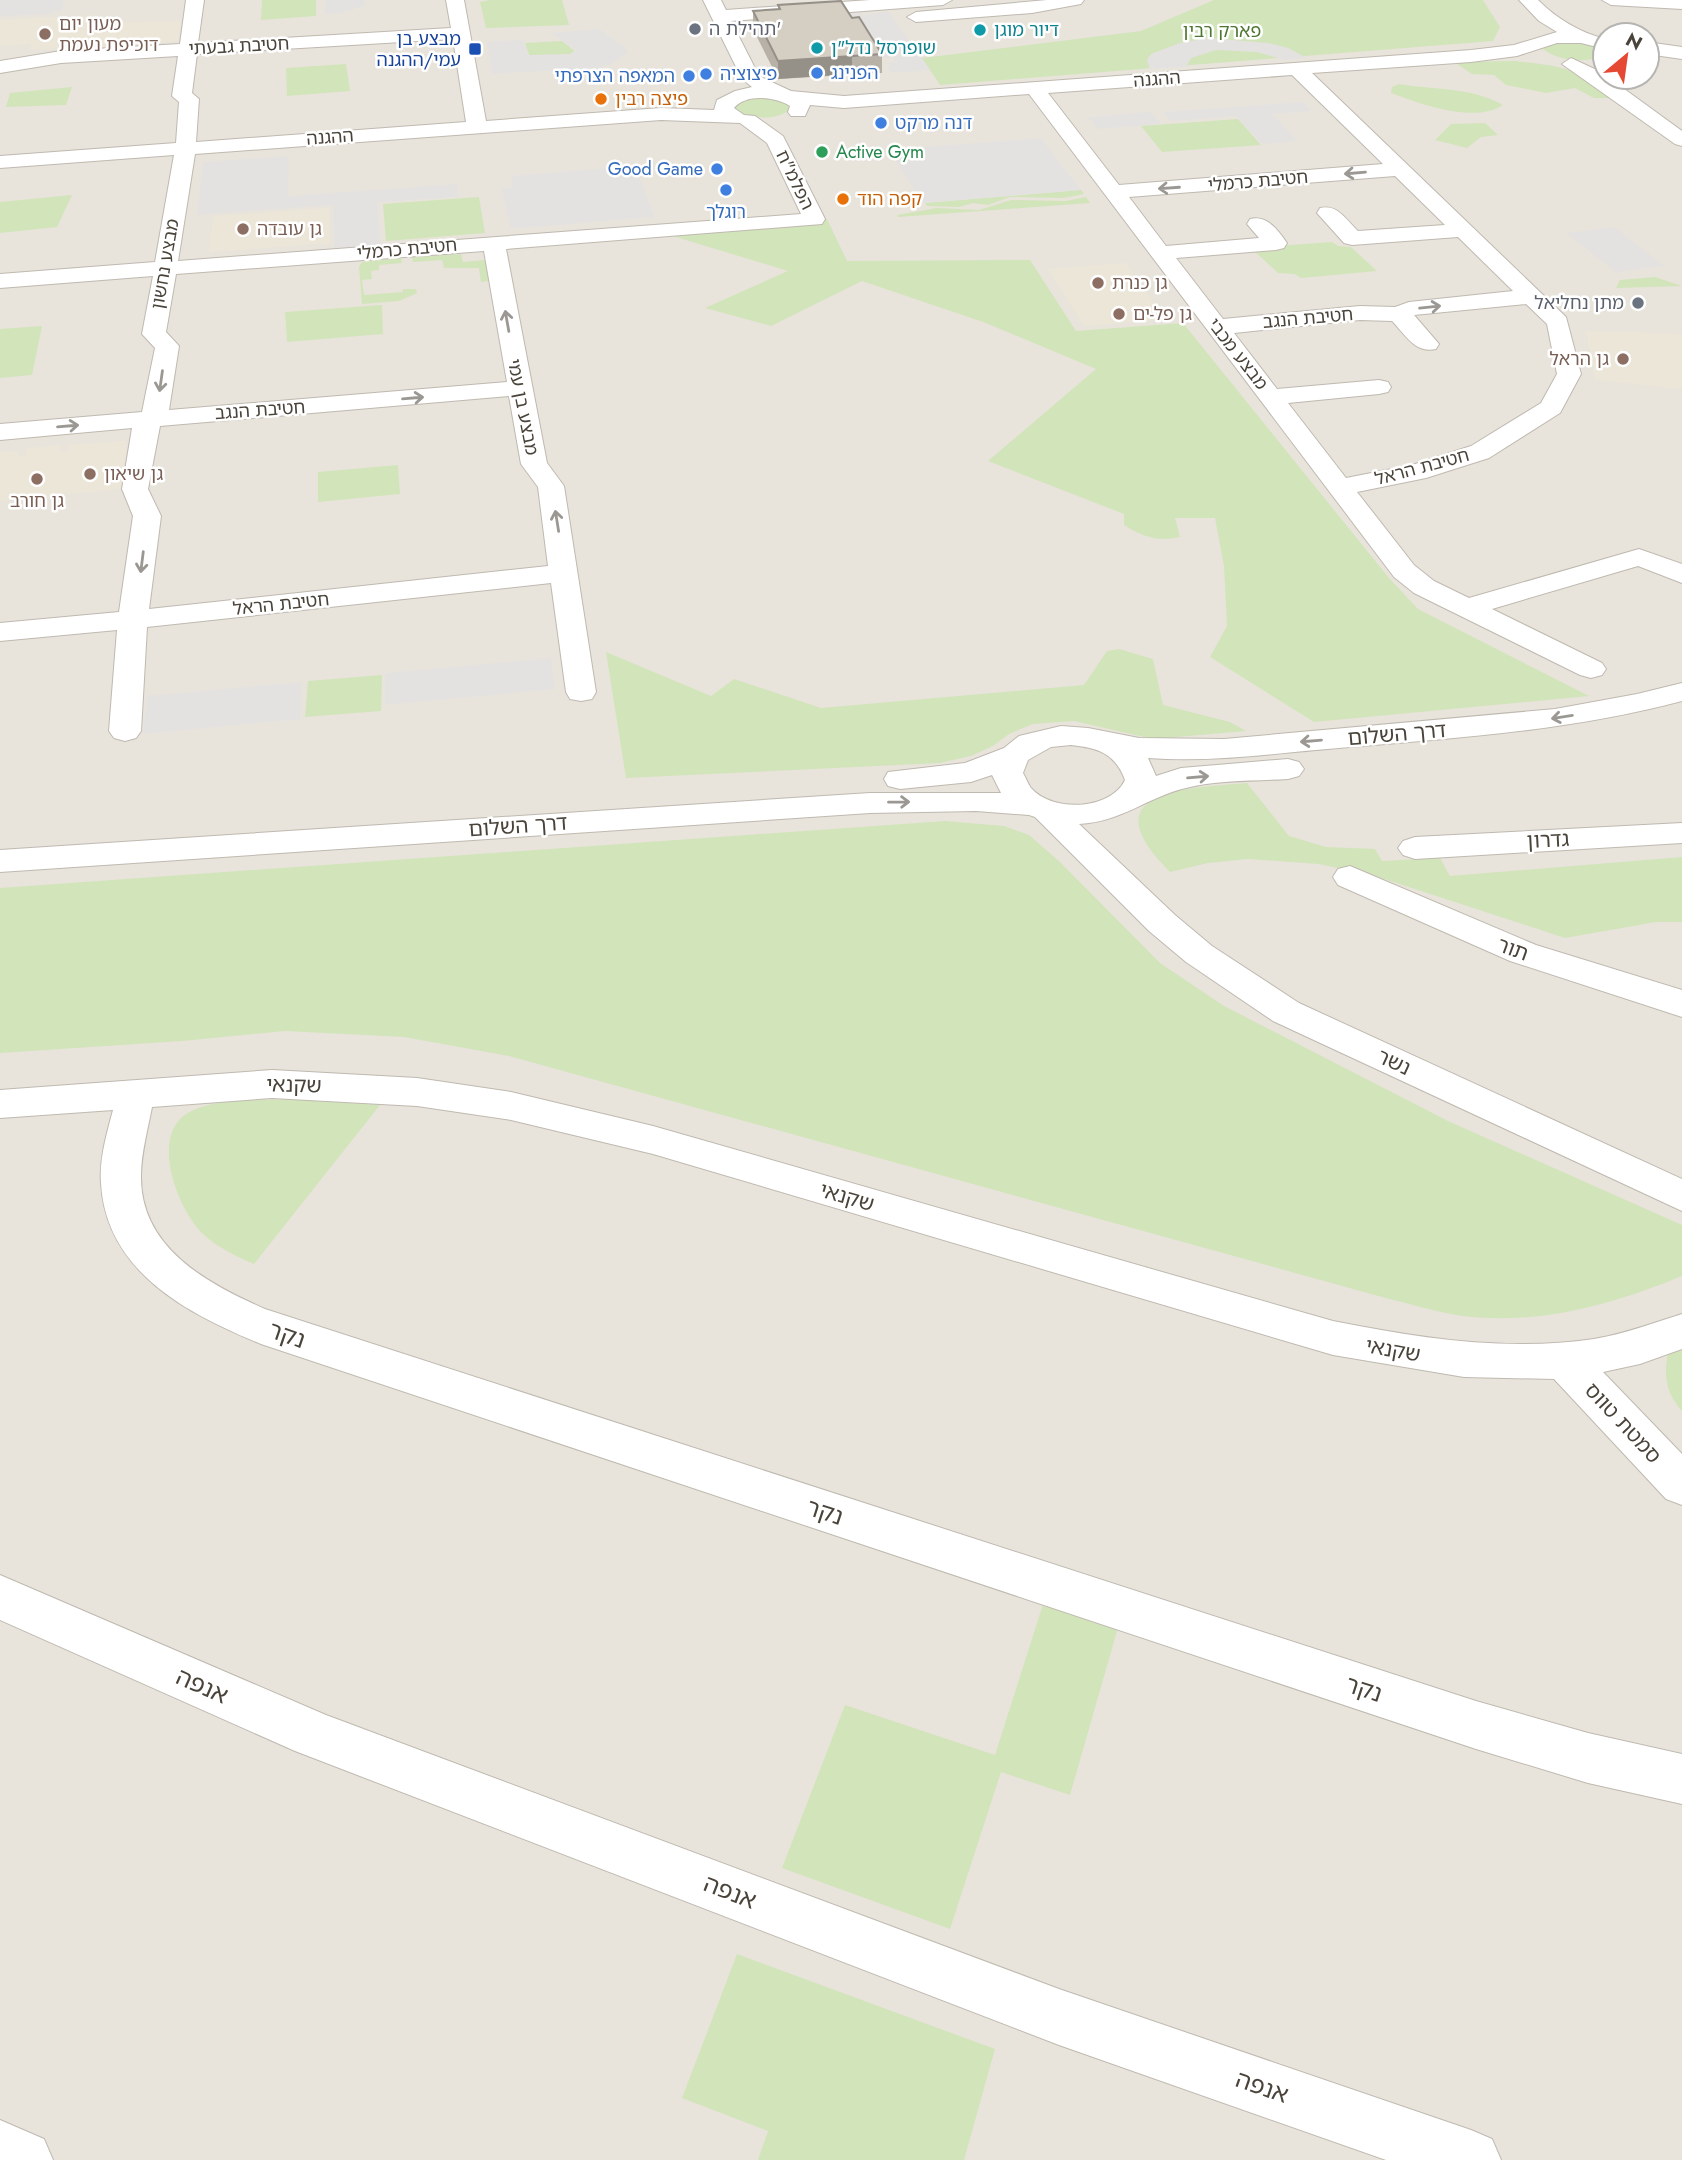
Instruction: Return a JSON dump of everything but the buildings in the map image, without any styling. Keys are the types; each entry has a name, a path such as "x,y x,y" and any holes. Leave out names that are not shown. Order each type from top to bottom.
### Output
{"street":[{"name":"מבצע נחשון","path":"125,731 133,620 147,516 135,489 150,418 157,409 167,346 154,334 163,269 186,148 190,99 182,96 195,0"},
{"path":"455,0 477,127"},
{"path":"788,105 751,79 716,8 943,0"},
{"path":"911,17 1075,0"},
{"path":"1528,0 1545,17 1591,43"},
{"path":"1611,0 1682,4"},
{"name":"חטיבת גבעתי","path":"8,65 61,57 462,33"},
{"path":"1545,51 1556,37 1581,38"},
{"path":"1545,51 1591,49"},
{"path":"1661,50 1681,53"},
{"path":"1545,51 1594,76 1682,139"},
{"name":"ההגנה","path":"788,105 1545,51"},
{"path":"1661,54 1681,53"},
{"name":"חטיבת הראל","path":"1297,69 1558,322 1569,374 1551,408 1480,452 1417,472 1339,487 1404,571 1424,587 1591,668"},
{"path":"736,109 751,79"},
{"name":"מבצע מכבי","path":"1034,88 1339,487"},
{"path":"1640,91 1682,122"},
{"path":"736,109 760,93 788,105"},
{"path":"736,109 788,105"},
{"name":"הפלמ\"ח","path":"776,140 788,105"},
{"name":"ההגנה","path":"0,162 736,109"},
{"name":"הפלמ\"ח","path":"736,109 776,140 814,219"},
{"name":"חטיבת כרמלי","path":"1116,192 1400,169"},
{"path":"1328,213 1352,238 1463,230"},
{"name":"חטיבת כרמלי","path":"0,281 814,219"},
{"path":"1161,253 1276,243 1258,224"},
{"name":"מבצע בן עמי","path":"494,242 534,464 551,486 580,692"},
{"name":"חטיבת הנגב","path":"1217,327 1360,313 1399,314 1409,309 1531,296"},
{"path":"1399,314 1427,344"},
{"path":"1271,397 1385,394 1359,364"},
{"name":"חטיבת הנגב","path":"0,432 519,388"},
{"path":"1465,608 1639,557 1682,574"},
{"name":"חטיבת הראל","path":"0,632 562,573"},
{"name":"דרך השלום","path":"1110,744 1170,752 1525,723 1629,707 1682,692"},
{"name":"דרך השלום","path":"1129,800 1181,778 1539,748 1664,725 1682,719"},
{"path":"1060,736 1091,738 1110,744 1126,752 1139,769 1141,781 1129,800 1108,811 1088,814 1041,808 1021,796 1011,785 1007,773 1014,755 1033,742 1060,736"},
{"name":"דרך השלום","path":"0,839 932,777 971,772 1014,755"},
{"name":"נשר","path":"1129,800 1115,817 1112,831 1113,841 1131,890"},
{"name":"דרך השלום","path":"0,861 870,803 976,801 1041,808"},
{"name":"נשר","path":"1041,808 1131,890 1162,923 1199,954 1286,1012 1682,1196"},
{"name":"גדרון","path":"1415,848 1682,833"},
{"name":"תור","path":"1350,877 1489,940 1682,1004"},
{"name":"שקנאי","path":"0,1104 223,1086 321,1085 416,1092 511,1106 653,1140 1332,1338 1400,1352 1463,1361 1521,1363 1564,1360 1622,1351 1682,1331"},
{"name":"נקר","path":"135,1094 121,1182 125,1214 141,1245 166,1273 197,1297 234,1316 1476,1725 1588,1758 1682,1779"},
{"name":"סמטת טווס","path":"1564,1360 1682,1485"},
{"name":"אנפה","path":"0,1597 313,1734 1059,2017 1471,2160"},
{"path":"0,2150 23,2160"}],"shaded area":[{"path":"0,0 1682,0 1682,2160 0,2160"},
{"path":"0,0 64,0 62,11 52,11 51,14 0,16"},
{"path":"325,0 364,0 364,6 341,13 325,14"},
{"path":"889,12 930,70 891,73 887,66 891,65 885,63 895,62 893,57 881,58 838,15 860,13 863,17 866,14"},
{"path":"94,15 93,23 181,21 178,41 30,50 31,44 0,46 0,20"},
{"path":"599,29 626,48 627,53 612,64 595,68 492,74 487,42 523,40 529,55 570,54 576,50 551,33"},
{"path":"1208,38 1268,43 1288,48 1307,58 1285,60 1257,52 1216,50 1191,58 1186,67 1150,69 1147,60 1151,54 1180,43"},
{"path":"1303,102 1312,111 1272,114 1298,141 1262,144 1236,116 1171,121 1163,112"},
{"path":"1151,112 1161,124 1098,129 1088,117"},
{"path":"1041,138 1081,190 922,203 889,150"},
{"path":"289,156 288,196 457,184 458,197 378,202 380,245 334,248 333,205 197,215 203,162"},
{"path":"619,167 621,172 637,171 655,217 511,229 501,188 513,187 511,176"},
{"path":"329,208 330,243 209,252 213,216"},
{"path":"1614,227 1665,266 1616,272 1566,233"},
{"path":"1126,263 1165,319 1084,326 1048,269"},
{"name":"גן הראל","path":"1586,331 1682,334 1682,389 1595,380"},
{"path":"127,441 120,489 0,501 0,452 19,451 18,456 22,457 25,456 27,448 60,445 60,452 68,451 69,445"},
{"path":"551,658 555,689 385,705 385,673"},
{"path":"302,682 300,719 143,734 148,696"}],"green space":[{"path":"262,0 316,0 316,16 261,20"},
{"path":"562,0 569,25 486,28 480,2"},
{"name":"פארק רבין","path":"1214,0 1483,0 1500,27 1493,41 940,85 922,58 1141,31"},
{"path":"1560,40 1591,44 1591,59 1572,60 1556,56 1542,46"},
{"path":"562,41 576,52 566,55 529,55 525,43"},
{"path":"1515,61 1568,70 1591,80 1591,91 1606,91 1614,98 1594,98 1575,88 1546,93 1506,85 1494,75 1472,74 1454,62"},
{"path":"346,64 350,91 287,96 286,68"},
{"path":"1399,84 1466,92 1503,105 1478,113 1447,110 1391,93 1392,87"},
{"path":"72,87 66,105 6,107 10,93"},
{"path":"764,96 791,103 791,109 777,116 763,118 733,111 732,104"},
{"path":"1238,119 1261,145 1162,152 1141,126"},
{"path":"1485,123 1498,135 1481,137 1467,148 1435,140 1451,124"},
{"path":"1081,190 1084,194 1064,198 1010,197 988,205 973,203 959,207 927,206 925,203"},
{"path":"72,195 57,227 0,233 0,202"},
{"path":"479,197 485,233 386,241 383,204"},
{"path":"1086,197 1090,203 898,217 897,215 937,208 979,210 1011,200 1066,201"},
{"path":"827,219 847,261 1030,260 1076,331 1183,323 1389,578 1418,609 1589,696 1314,722 1210,657 1227,626 1224,566 1215,518 1175,518 1180,537 1151,537 1124,525 1124,514 988,461 1096,369 986,323 862,281 771,326 705,308 788,271 666,234"},
{"path":"1332,242 1338,246 1351,247 1377,271 1301,278 1295,274 1278,273 1251,248"},
{"path":"461,254 463,262 485,260 489,281 481,282 479,268 444,268 442,260 413,262 412,257"},
{"path":"401,258 402,263 379,265 379,270 371,271 372,279 362,280 364,295 403,292 403,289 416,289 417,293 399,301 362,304 359,267 362,262"},
{"path":"1655,277 1682,286 1616,288 1620,280"},
{"path":"382,305 383,334 287,342 285,312"},
{"path":"42,326 32,375 0,378 0,329"},
{"path":"398,465 400,494 318,502 318,472"},
{"path":"1119,649 1153,659 1163,705 1230,722 1246,731 1153,739 1074,721 1033,724 1009,734 993,746 971,756 940,763 626,778 606,652 711,696 734,679 821,708 1084,685 1107,651"},
{"path":"382,675 381,711 305,717 308,681"},
{"path":"1247,783 1289,836 1326,847 1375,849 1382,861 1440,858 1450,876 1682,857 1682,922 1656,922 1565,938 1375,876 1319,864 1248,859 1208,863 1170,872 1147,845 1139,825 1142,810 1154,799 1174,792"},
{"path":"945,821 1004,826 1029,835 1060,862 1160,963 1224,1006 1448,1121 1682,1225 1682,1276 1606,1303 1553,1314 1499,1318 1452,1314 509,1056 404,1037 285,1031 0,1053 0,888"},
{"path":"298,1100 380,1105 254,1264 215,1243 194,1223 177,1192 169,1156 170,1140 175,1125 186,1114 197,1109 225,1102"},
{"path":"1682,1343 1682,1411 1669,1390 1666,1366 1669,1349"},
{"path":"1044,1601 1119,1624 1070,1795 1001,1772 950,1929 782,1868 845,1705 995,1755"},
{"path":"737,1954 995,2049 964,2160 758,2160 768,2131 682,2098"}],"place":[{"name":"תהילת ה'","path":"695,29"},
{"name":"דיור מוגן","path":"980,30"},
{"name":"מעון יום דוכיפת נעמת","path":"45,34"},
{"name":"שופרסל נדל\"ן","path":"817,48"},
{"name":"מבצע בן עמי/ההגנה","path":"475,49"},
{"name":"הפנינג","path":"817,73"},
{"name":"פיצוציה","path":"706,74"},
{"name":"המאפה הצרפתי","path":"689,76"},
{"name":"פיצה רבין","path":"601,99"},
{"name":"דנה מרקט","path":"881,123"},
{"name":"Active Gym","path":"822,152"},
{"name":"Good Game","path":"717,169"},
{"name":"רוגלך","path":"726,190"},
{"name":"קפה הוד","path":"843,199"},
{"name":"גן עובדה","path":"243,229"},
{"name":"גן כנרת","path":"1098,283"},
{"name":"מתן נחליאל","path":"1638,303"},
{"name":"גן פל-ים","path":"1119,314"},
{"name":"גן הראל","path":"1623,359"},
{"name":"גן שיאון","path":"90,474"},
{"name":"גן חורב","path":"37,479"}]}
